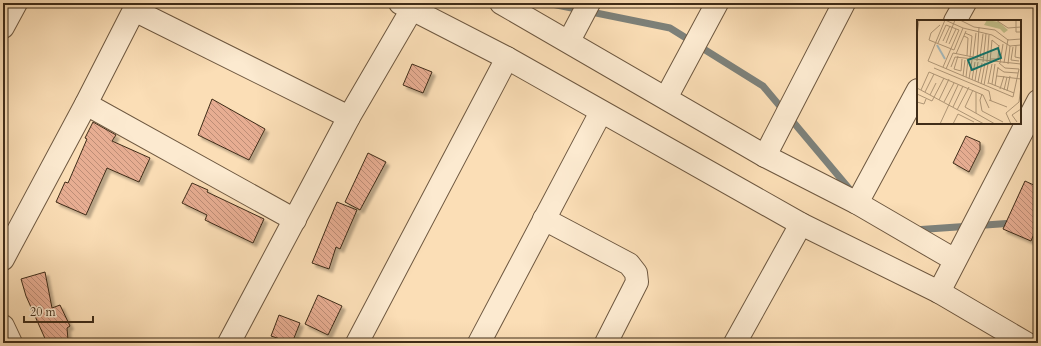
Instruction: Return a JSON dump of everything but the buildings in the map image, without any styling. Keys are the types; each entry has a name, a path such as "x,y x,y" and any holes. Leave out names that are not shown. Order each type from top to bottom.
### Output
{"street":[{"path":"3,27 16,3"},
{"path":"501,3 765,156 857,203 955,260"},
{"path":"568,41 589,3"},
{"path":"666,98 717,3"},
{"path":"765,156 844,3"},
{"path":"956,20 965,3"},
{"path":"229,343 349,118 406,6 507,58 801,224 939,292 1002,337 1026,343"},
{"path":"3,259 86,104 134,10 349,118"},
{"path":"357,343 507,58"},
{"path":"857,203 917,92"},
{"path":"939,292 1038,101"},
{"path":"86,104 295,220"},
{"path":"479,343 601,112"},
{"path":"544,219 629,264 636,273 637,282 606,343"},
{"path":"735,343 801,224"},
{"path":"3,326 11,343"}],"waterway":[{"path":"547,3 670,28 763,86 852,192"},
{"path":"914,230 1014,223"}]}
